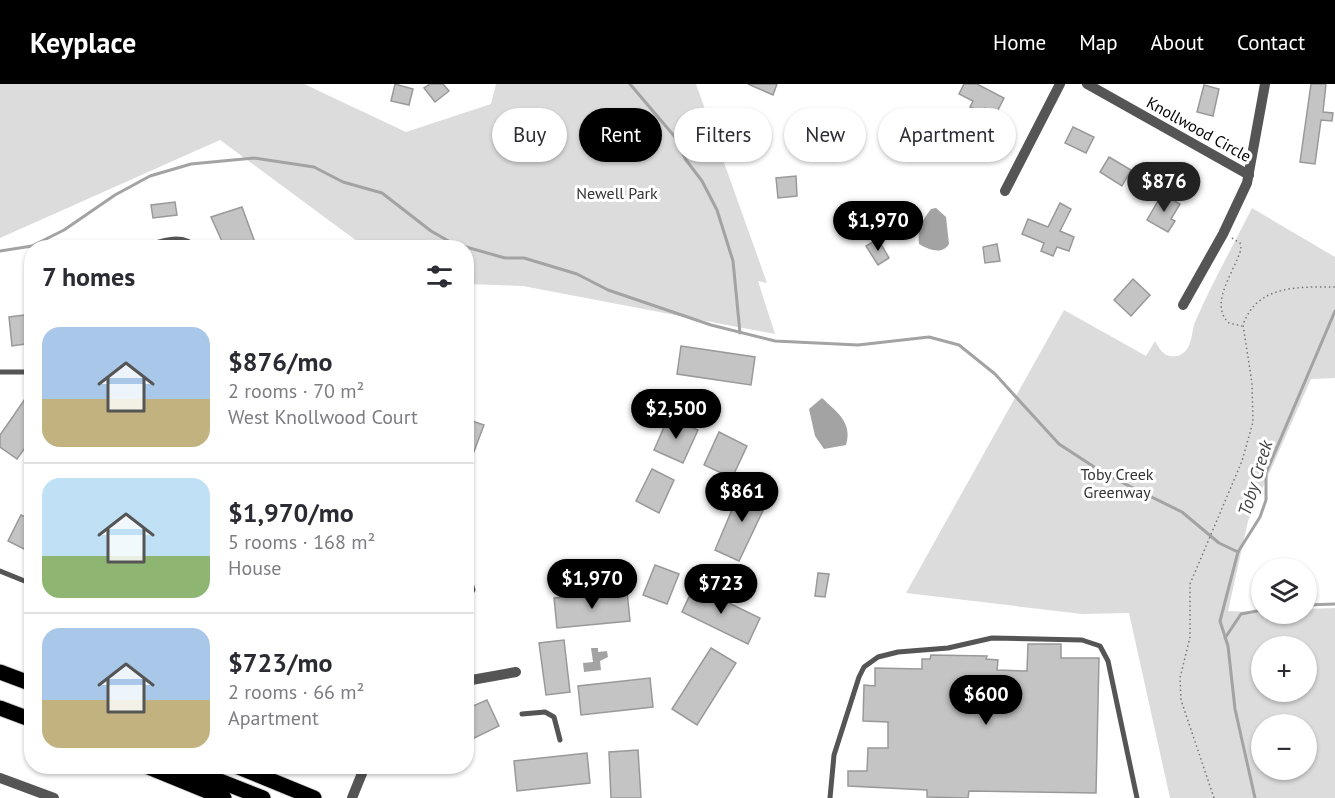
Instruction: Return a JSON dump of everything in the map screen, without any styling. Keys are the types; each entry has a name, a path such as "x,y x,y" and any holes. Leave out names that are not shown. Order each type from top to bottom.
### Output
{"main road":[{"path":"0,672 24,681"},
{"path":"0,708 24,717"},
{"path":"166,774 224,798"},
{"path":"202,774 263,798"},
{"path":"256,774 314,798"}],"street":[{"path":"1005,191 1060,84"},
{"name":"Knollwood Circle","path":"1087,84 1248,175 1265,84"},
{"path":"1183,305 1223,234 1248,175"},
{"path":"474,680 516,672"},
{"path":"352,798 362,774"},
{"path":"0,778 47,797"}],"lane":[{"path":"162,240 183,240"},
{"path":"0,372 24,372"},
{"path":"0,572 24,581"},
{"path":"830,798 834,755 864,667 879,657 898,652 935,650 979,640 1008,638 1082,640 1100,646 1108,661 1137,798"},
{"path":"522,714 545,712 554,717 560,740"}],"path":[{"path":"1223,234 1238,242 1241,249 1222,296 1221,310 1229,323 1243,326"},
{"path":"1214,798 1181,700 1179,686 1190,637 1190,584 1245,452 1254,413 1243,326 1246,318 1260,302 1278,290 1294,287 1335,287"}],"green space":[{"name":"Newell Park","path":"0,84 304,84 406,132 491,104 496,84 696,84 705,108 674,108 674,162 724,162 767,283 758,281 775,334 523,286 474,284 474,240 356,240 220,140 0,238"},
{"name":"Toby Creek Greenway","path":"1252,208 1335,257 1335,378 1311,379 1248,521 1228,611 1251,612 1251,624 1317,624 1317,609 1335,608 1335,798 1170,798 1129,613 1082,614 906,593 1064,310 1146,356 1155,341 1164,354 1180,355 1189,345 1195,322"}],"shaded area":[{"path":"936,208 946,217 949,244 943,249 931,250 919,244 920,229 931,209"},
{"path":"822,398 838,413 845,424 848,437 846,445 824,449 815,436 809,409"},
{"path":"591,648 598,648 598,652 607,651 608,657 600,661 601,670 584,672 583,663 593,662"}],"building":[{"path":"395,84 413,89 409,105 391,101"},
{"path":"430,84 443,84 449,91 435,102 424,88"},
{"path":"748,84 777,84 773,95"},
{"path":"964,84 977,84 1004,98 999,108 972,108 970,107 973,101 959,94"},
{"path":"1311,84 1326,84 1323,112 1333,113 1332,121 1321,120 1315,164 1300,162"},
{"path":"1204,85 1219,89 1213,116 1197,112"},
{"path":"1073,127 1094,137 1086,153 1065,143"},
{"path":"1109,157 1131,170 1122,186 1100,172"},
{"path":"796,176 797,196 778,198 776,178"},
{"path":"1162,194 1180,204 1171,219 1175,221 1168,232 1147,220"},
{"path":"175,202 177,215 153,218 151,205"},
{"path":"1060,203 1071,209 1060,231 1074,237 1069,251 1057,247 1053,256 1041,251 1044,243 1022,234 1028,219 1048,227"},
{"path":"242,207 254,240 221,240 211,217"},
{"path":"878,239 889,258 878,265 866,246"},
{"path":"997,244 1000,261 985,263 983,247"},
{"path":"1133,279 1150,295 1131,316 1114,300"},
{"path":"24,315 24,344 12,346 9,317"},
{"path":"681,346 755,357 751,385 677,374"},
{"path":"24,400 24,449 17,459 0,447 0,435"},
{"path":"668,418 698,430 683,463 654,450"},
{"path":"474,422 484,425 474,451"},
{"path":"719,432 747,446 732,478 704,465"},
{"path":"652,469 674,480 659,513 636,501"},
{"path":"742,486 769,498 739,561 715,550"},
{"path":"21,515 24,516 24,549 8,541"},
{"path":"655,565 679,574 667,604 643,595"},
{"path":"818,573 829,574 825,597 815,596"},
{"path":"694,586 760,618 748,644 682,612"},
{"path":"627,591 630,621 557,628 554,598"},
{"path":"564,640 570,692 546,695 539,643"},
{"path":"1028,644 1061,644 1061,658 1099,658 1096,793 969,791 968,798 927,797 927,790 848,786 848,771 867,771 868,748 888,748 888,722 863,721 864,685 875,686 875,668 922,669 922,659 930,659 931,655 987,656 986,659 998,660 997,670 1027,671"},
{"path":"711,648 736,663 697,725 672,709"},
{"path":"650,678 653,707 581,715 578,686"},
{"path":"487,700 499,726 474,738 474,706"},
{"path":"638,750 641,798 611,798 609,752"},
{"path":"587,753 590,783 517,791 514,761"}],"waterway":[{"path":"630,84 675,137 686,160 702,181 717,210 733,261 740,333"},
{"path":"44,240 64,230 115,195 150,176 191,164 254,158 314,167 343,182 382,193 431,231 447,240"},
{"path":"0,251 24,247"},
{"path":"474,249 505,258 524,258 577,274 608,290 711,325 775,341 858,345 929,337 959,345 995,374 1059,444 1105,474 1182,512 1219,543 1238,552"},
{"name":"Toby Creek","path":"1255,798 1235,709 1228,646 1220,621 1238,552 1260,517 1266,500 1266,473 1335,311"},
{"path":"1317,605 1335,604"},
{"path":"1225,638 1241,614 1251,612"}]}
